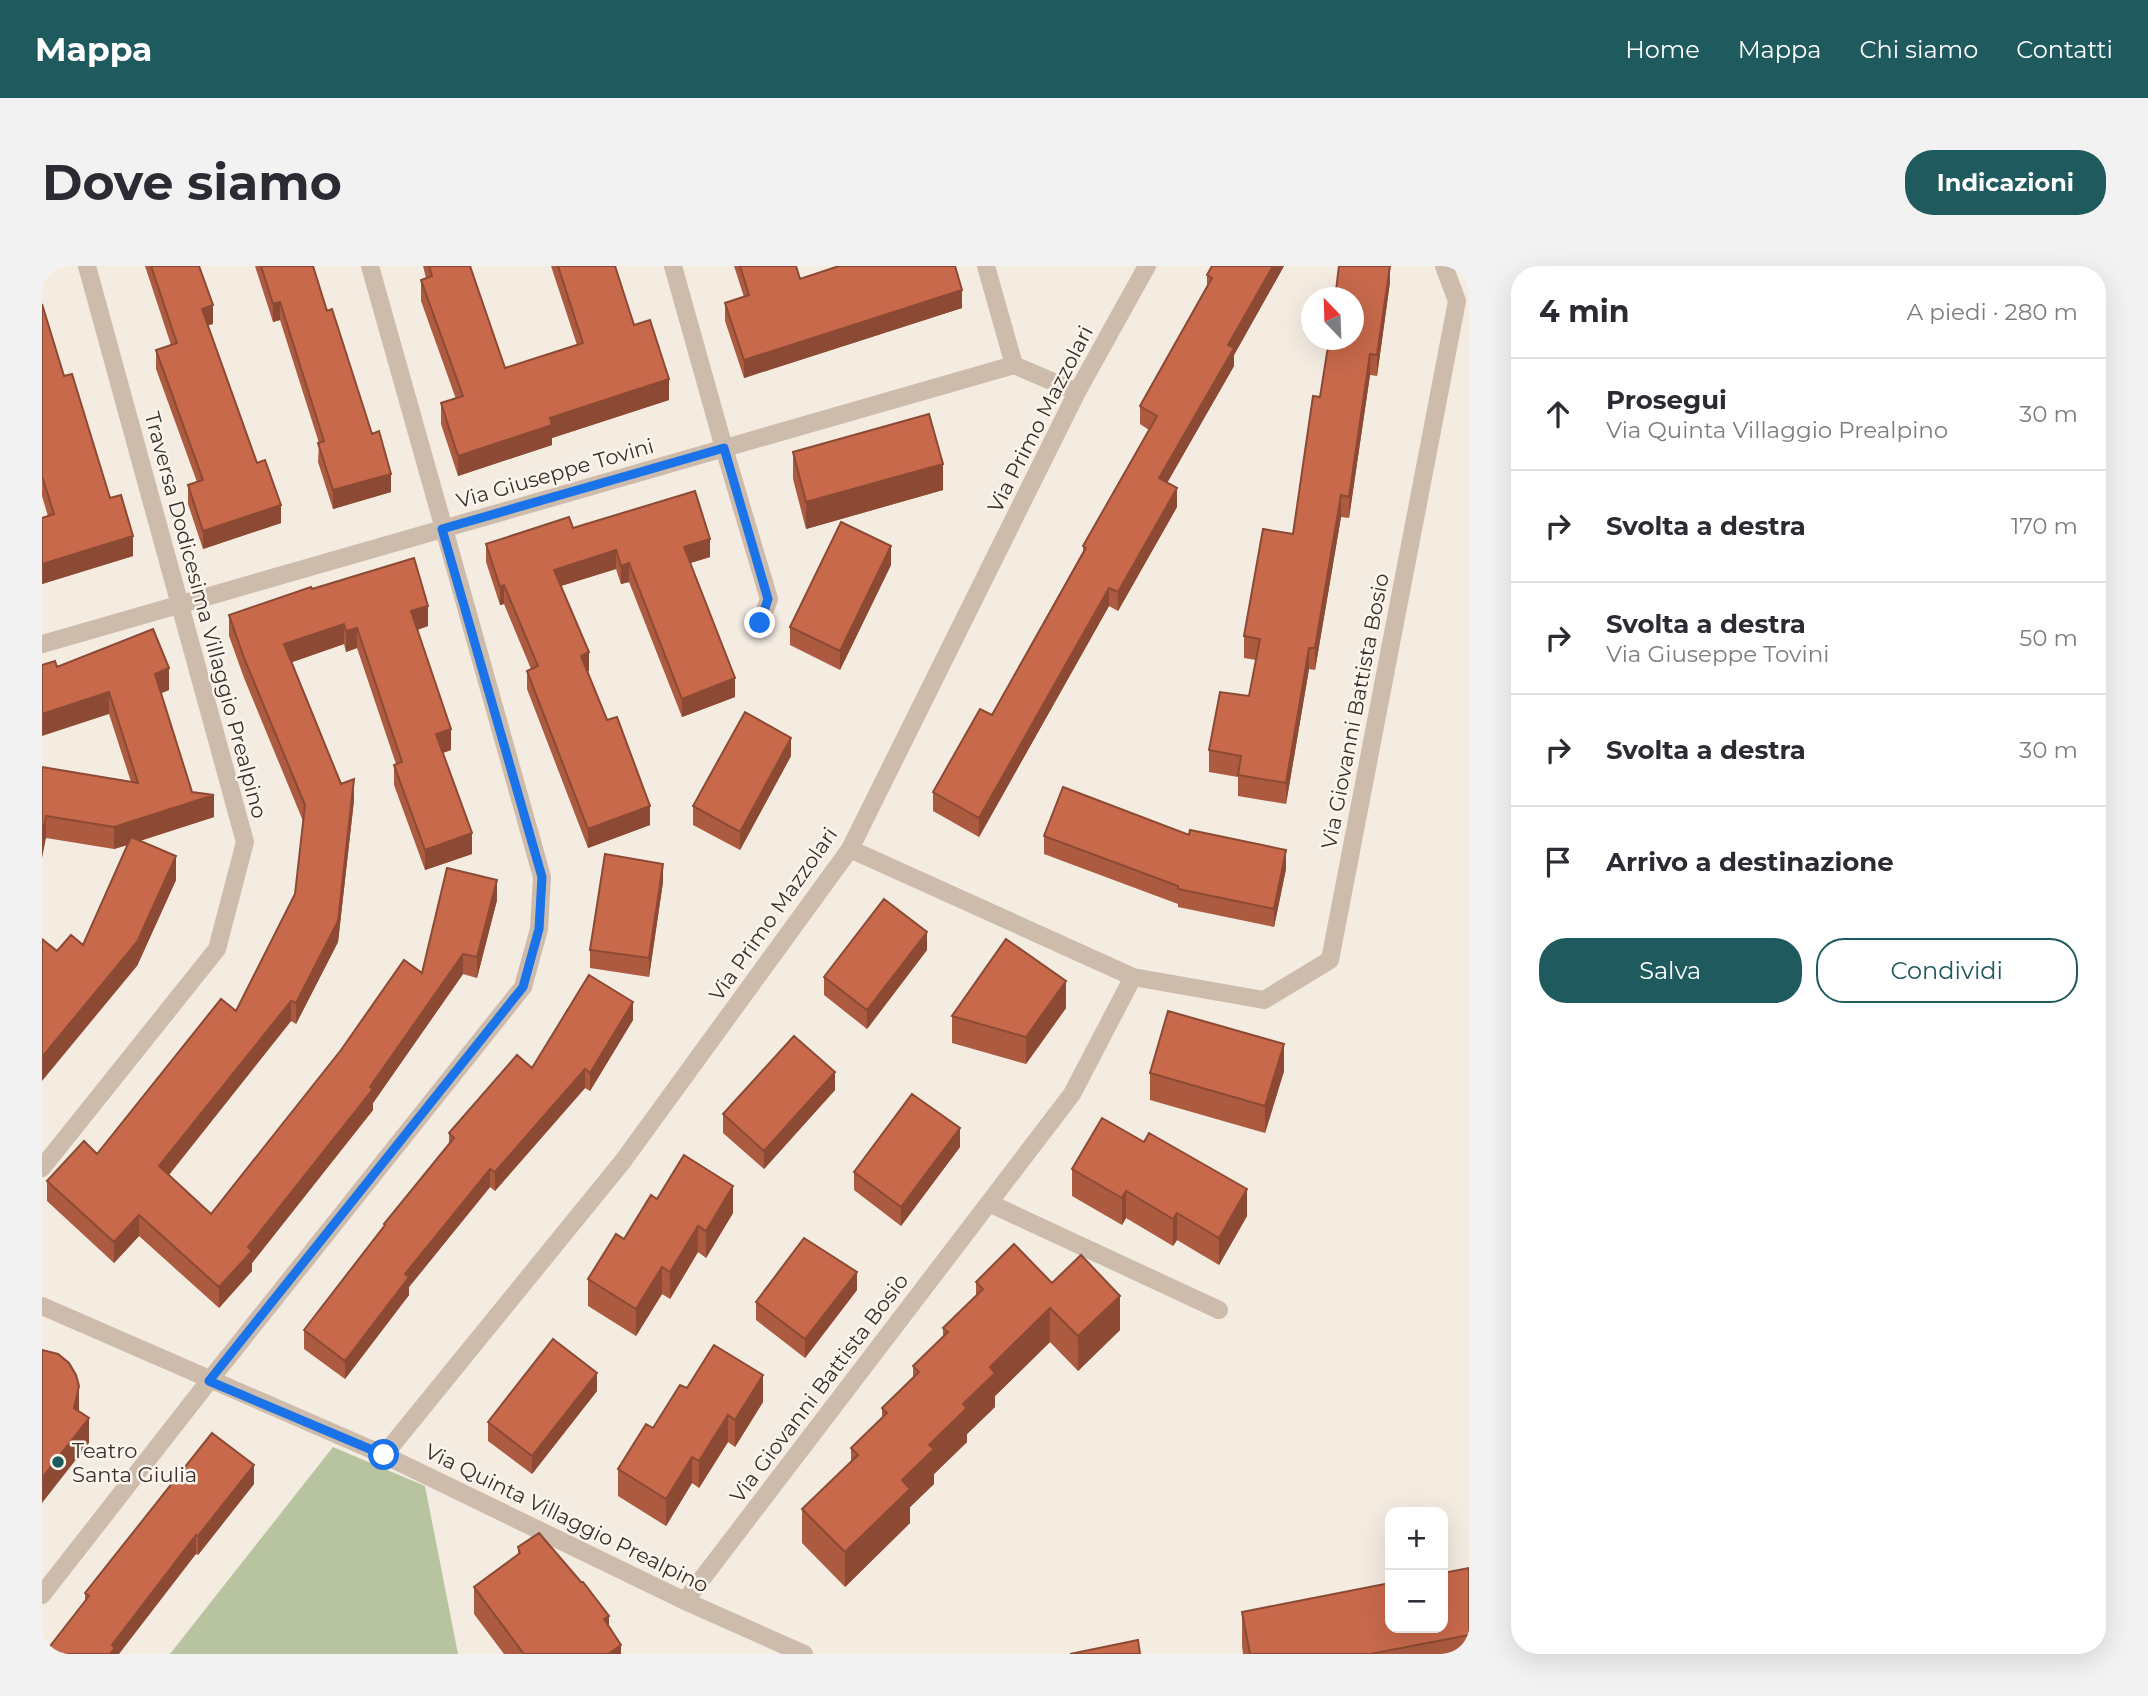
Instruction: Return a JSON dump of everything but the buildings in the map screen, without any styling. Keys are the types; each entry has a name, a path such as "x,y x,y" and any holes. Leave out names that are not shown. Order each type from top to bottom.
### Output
{"street":[{"name":"Traversa Dodicesima Villaggio Prealpino","path":"42,1168 217,949 245,842 87,266"},
{"path":"42,1595 523,987 539,929 542,877 369,266"},
{"path":"673,266 768,599 760,623"},
{"path":"986,266 1014,365 1077,393"},
{"name":"Via Primo Mazzolari","path":"384,1455 623,1161 850,849 1077,393 1147,266"},
{"name":"Via Giovanni Battista Bosio","path":"850,849 1133,977 1264,1000 1330,960 1457,301 1444,266"},
{"name":"Via Giuseppe Tovini","path":"42,644 1014,365"},
{"name":"Via Giovanni Battista Bosio","path":"685,1601 1072,1094 1133,977"},
{"path":"989,1203 1219,1310"},
{"name":"Via Quinta Villaggio Prealpino","path":"42,1306 384,1455 685,1601 804,1654"}],"green space":[{"path":"333,1447 425,1486 458,1654 170,1654"}],"place":[{"name":"Teatro Santa Giulia","path":"58,1462"}],"route":[{"path":"384,1455 209,1381 523,987 539,929 542,877 442,529 724,448 768,599 760,623"}]}
